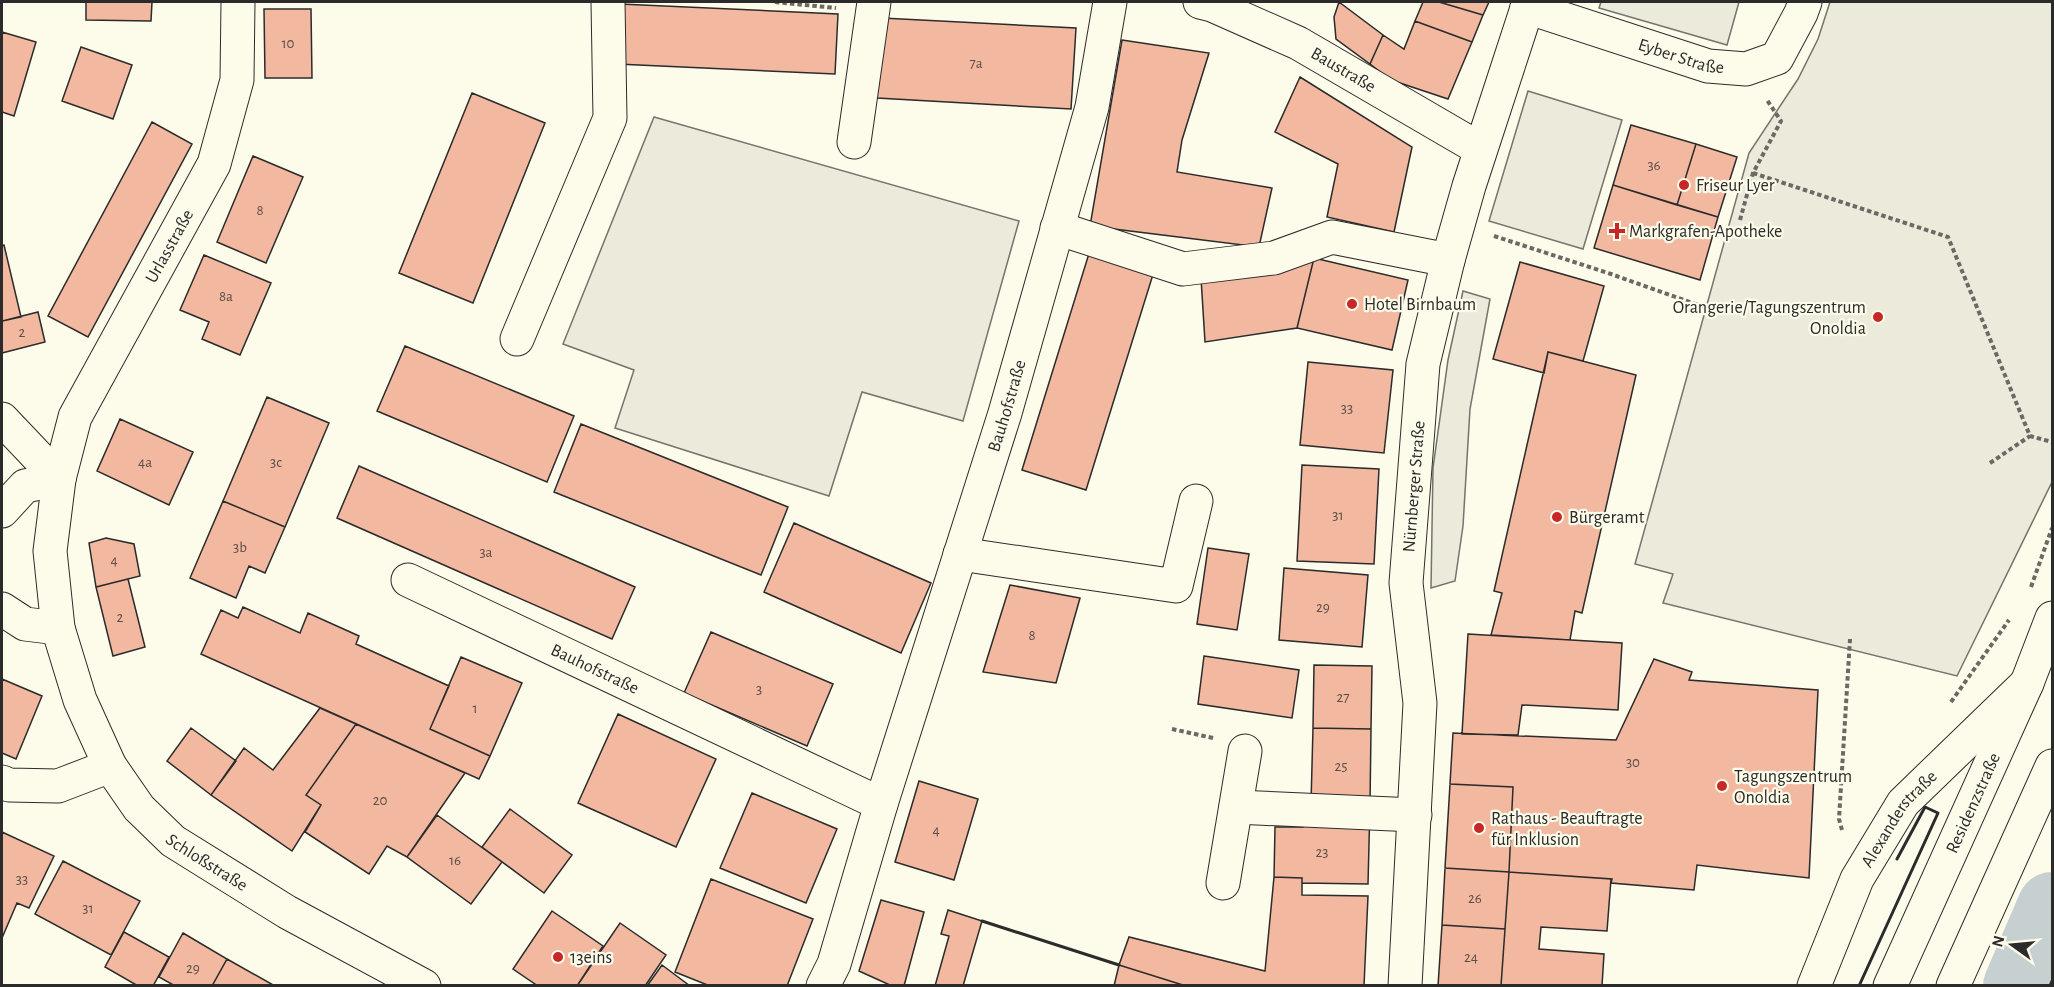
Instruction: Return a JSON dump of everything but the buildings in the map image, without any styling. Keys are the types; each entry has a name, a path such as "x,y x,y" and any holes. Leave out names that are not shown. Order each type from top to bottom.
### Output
{"street":[{"name":"Urlasstraße","path":"110,766 80,700 58,628 50,551 58,479 75,417 214,164 237,80 238,2"},
{"path":"517,339 610,118 608,2"},
{"name":"Bauhofstraße","path":"823,986 834,964 881,804 1005,413 1092,107 1110,2"},
{"name":"Baustraße","path":"1200,2 1212,5 1298,43 1480,149"},
{"name":"Eyber Straße","path":"1528,4 1708,66 1746,69 1777,58 1805,2"},
{"name":"Nürnberger Straße","path":"1405,986 1420,703 1406,583 1423,364 1448,260 1480,149 1528,4"},
{"path":"854,142 873,7"},
{"path":"1057,228 1183,269 1274,258 1332,237 1448,260"},
{"path":"2,419 58,479"},
{"path":"2,511 25,486 58,479"},
{"path":"960,554 1176,586 1196,501"},
{"name":"Bauhofstraße","path":"408,580 881,804"},
{"path":"2,609 25,624 58,628"},
{"name":"Residenzstraße","path":"1890,986 2027,683 2052,618"},
{"name":"Alexanderstraße","path":"1814,986 1857,879 1904,803 2027,683"},
{"path":"1223,883 1245,751"},
{"path":"2,782 58,786 110,766"},
{"name":"Schloßstraße","path":"110,766 139,808 173,841 287,912 424,986"},
{"path":"1953,986 2052,766"},
{"path":"1236,807 1415,815"}],"path":[{"path":"775,2 873,7"},
{"path":"1740,220 1753,173 1781,121 1746,69"},
{"path":"1753,173 1948,237 2030,436"},
{"path":"1459,225 1611,273 1715,311"},
{"path":"1990,463 2030,436 2052,442"},
{"path":"2030,591 2052,528"},
{"path":"1948,706 2009,620"},
{"path":"1850,639 1839,819 1857,879"},
{"path":"1172,729 1209,736"}],"shaded area":[{"path":"1601,2 1739,2 1727,45 1599,8"},
{"name":"Orangerie/Tagungszentrum Onoldia","path":"1830,2 2052,2 2052,482 1957,676 1663,603 1673,574 1635,564 1749,153 1798,79 1818,39"},
{"path":"1528,91 1622,120 1583,249 1489,221"},
{"path":"654,117 1019,221 963,421 862,392 829,496 615,428 634,370 563,344"},
{"path":"1463,291 1490,299 1470,409 1463,526 1455,581 1431,588 1433,468 1448,360"}],"waterway":[{"path":"2018,986 2052,907"}],"wall":[{"path":"1859,986 1938,813 1925,807 1897,859"},
{"path":"982,921 1119,965"},
{"path":"2050,986 2052,981"}],"place":[{"name":"Friseur Lyer","path":"1684,185"},
{"name":"Markgrafen-Apotheke","path":"1617,231"},
{"name":"Hotel Birnbaum","path":"1352,304"},
{"name":"Orangerie/Tagungszentrum Onoldia","path":"1878,317"},
{"name":"Bürgeramt","path":"1557,517"},
{"name":"Tagungszentrum Onoldia","path":"1722,786"},
{"name":"Rathaus - Beauftragte für Inklusion","path":"1479,828"},
{"name":"13eins","path":"558,957"}]}
